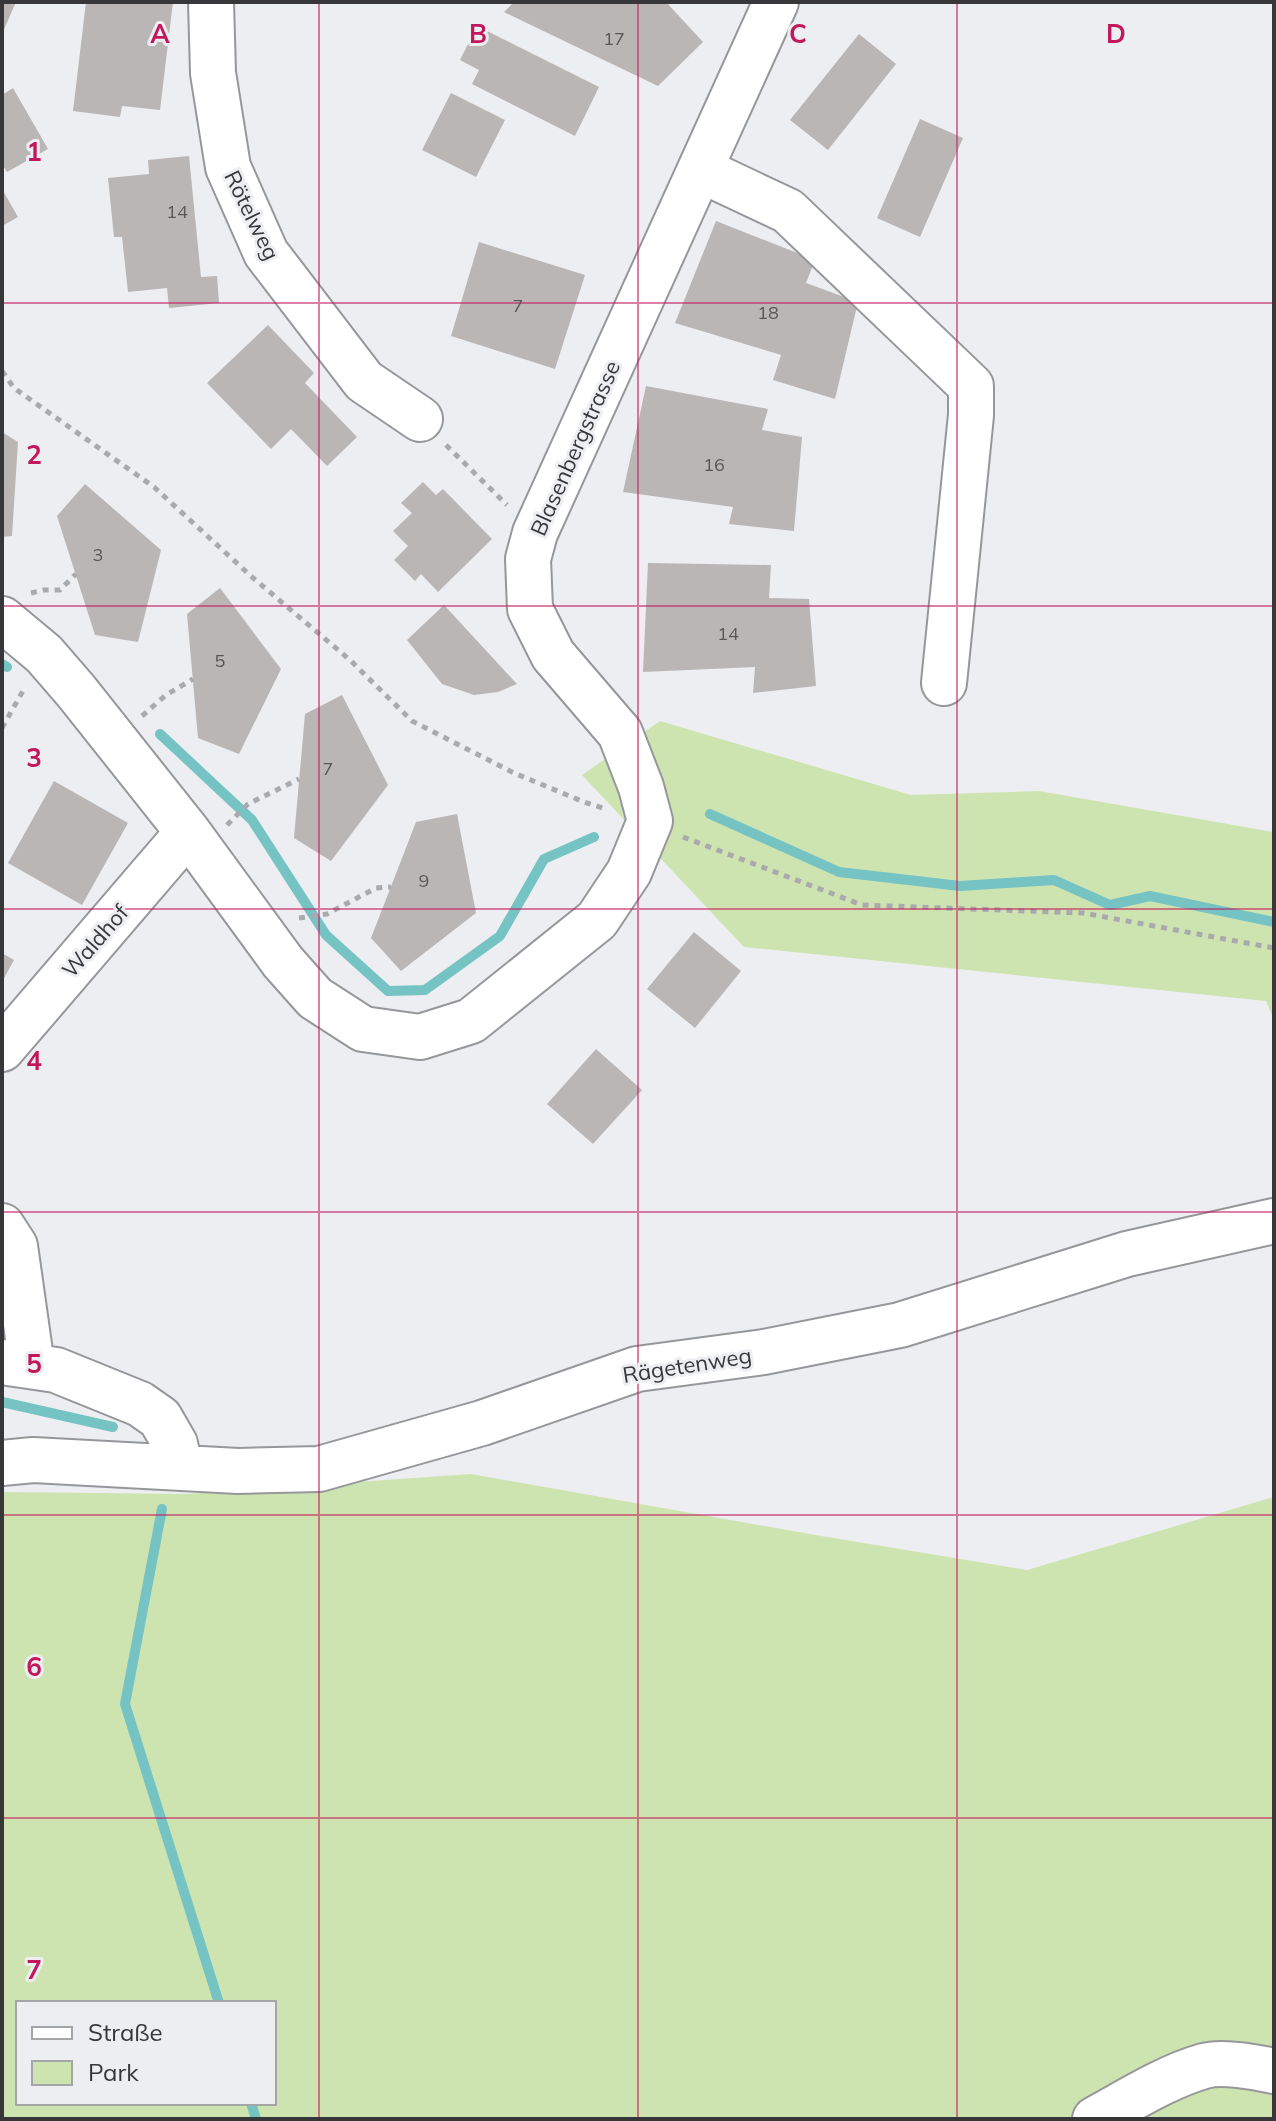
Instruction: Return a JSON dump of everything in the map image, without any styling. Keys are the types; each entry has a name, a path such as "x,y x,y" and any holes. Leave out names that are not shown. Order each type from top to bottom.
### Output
{"street":[{"name":"Rötelweg","path":"211,2 213,73 228,167 266,253 364,381 420,419"},
{"name":"Blasenbergstrasse","path":"650,821 641,787 620,733 553,655 530,609 528,559 535,533 776,2"},
{"path":"701,170 788,211 971,386 971,415 944,683"},
{"path":"12,608 44,654 209,828 283,962 315,998 363,1029 420,1037 471,1021 597,920 629,872 650,821"},
{"name":"Waldhof","path":"2,1049 209,828"},
{"name":"Rägetenweg","path":"2,1463 33,1460 238,1471 319,1469 482,1423 637,1369 764,1352 900,1325 1127,1254 1274,1221"},
{"path":"2,1226 15,1246 17,1364 56,1370 140,1404 160,1418 175,1444 180,1467"},
{"path":"1095,2119 1207,2064 1274,2071"}],"path":[{"path":"2,371 14,388 154,487 252,577 350,660 412,721 514,773 584,802 650,821 706,847 862,905 1083,913 1274,948"},
{"path":"420,419 535,533"},
{"path":"12,608 44,590 60,590 76,574"},
{"path":"138,722 144,713 193,679"},
{"path":"209,828 248,804 299,779"},
{"path":"296,918 327,914 376,888 391,887"}],"green space":[{"path":"660,721 911,795 1039,791 1274,832 1274,1020 1266,1001 744,947 582,775"},
{"path":"471,1474 1027,1570 1274,1497 1274,2119 2,2119 2,1492 187,1494"}],"building":[{"path":"2,2 16,2 2,34"},
{"path":"86,2 173,2 160,110 122,106 120,117 73,111"},
{"path":"514,2 666,2 703,42 658,86 504,12"},
{"path":"477,26 599,87 575,136 472,84 479,70 460,60"},
{"path":"859,34 896,64 828,150 790,120"},
{"path":"13,88 48,149 7,172 2,164 2,95"},
{"path":"451,93 505,120 476,177 422,150"},
{"path":"920,119 963,138 920,237 877,218"},
{"path":"189,156 201,277 217,276 219,303 169,308 167,288 128,292 122,237 114,237 108,178 149,174 148,160"},
{"path":"2,189 18,217 2,226"},
{"path":"716,221 815,260 806,283 858,302 835,399 773,380 781,355 675,323"},
{"path":"479,242 585,275 555,369 451,336"},
{"path":"268,325 314,373 305,383 357,437 327,466 291,429 271,449 207,383"},
{"path":"646,386 768,409 762,430 802,437 794,531 729,524 733,507 623,492"},
{"path":"2,432 18,442 12,536 2,537"},
{"path":"423,482 436,495 443,489 492,539 438,592 421,574 415,581 394,560 408,546 393,531 412,513 401,503"},
{"path":"85,484 161,550 138,642 95,635 57,516"},
{"path":"648,563 771,565 769,598 809,599 816,686 753,693 755,667 643,672"},
{"path":"220,588 281,669 239,754 198,738 187,614"},
{"path":"444,605 517,684 498,692 474,695 442,684 407,640"},
{"path":"342,695 388,785 331,861 294,838 305,714"},
{"path":"54,781 128,823 82,905 8,863"},
{"path":"457,814 476,913 401,971 371,938 416,822"},
{"path":"694,932 741,971 695,1028 647,989"},
{"path":"2,953 14,960 2,982"},
{"path":"596,1049 642,1090 593,1144 547,1104"}],"waterway":[{"path":"2,664 7,667"},
{"path":"160,734 252,820 326,935 388,991 425,990 500,936 544,859 594,837"},
{"path":"710,814 839,872 960,886 1054,880 1110,905 1150,896 1274,922"},
{"path":"2,1402 113,1427"},
{"path":"162,1509 125,1704 218,2001"},
{"path":"252,2105 256,2119"}]}
